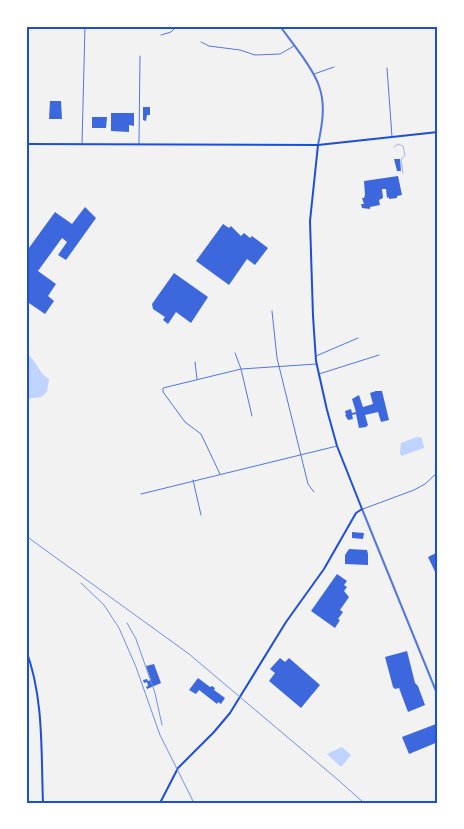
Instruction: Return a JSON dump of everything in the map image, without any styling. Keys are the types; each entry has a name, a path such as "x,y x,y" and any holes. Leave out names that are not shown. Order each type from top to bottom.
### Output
{"main road":[{"path":"26,144 318,145 438,132"},
{"path":"160,803 179,768 219,727 238,700 286,622 322,572 356,513 362,509 337,446 318,374 313,316 310,221 318,145"},
{"path":"26,650 37,691 43,803"}],"street":[{"path":"82,144 85,26"},
{"path":"162,35 171,32 178,26"},
{"path":"280,26 313,74 320,88 323,108 318,145"},
{"path":"200,42 209,46 240,50 257,55 280,54 294,46"},
{"path":"139,145 140,56"},
{"path":"313,74 334,67"},
{"path":"387,68 392,137"},
{"path":"272,311 278,366 308,486 314,492"},
{"path":"316,356 358,338"},
{"path":"235,353 241,369 252,416"},
{"path":"318,374 379,355"},
{"path":"195,362 197,380"},
{"path":"220,474 202,435 185,422 163,392 163,388 241,369 317,364"},
{"path":"141,494 337,446"},
{"path":"438,472 425,484 414,490 362,509 438,696"},
{"path":"193,480 201,515"}],"lane":[{"path":"394,147 398,144 403,146 405,155 401,160 402,173"}],"water":[{"path":"26,353 49,379 47,392 41,397 26,399"},
{"path":"417,437 422,438 424,448 401,456 401,443"},
{"path":"342,747 351,755 341,767 327,754"}],"building":[{"path":"50,101 61,101 62,119 49,119"},
{"path":"143,107 150,107 150,115 147,115 146,121 143,120"},
{"path":"111,113 134,113 134,126 129,125 129,132 111,131"},
{"path":"92,117 107,117 106,128 92,128"},
{"path":"394,159 400,159 401,171 397,171"},
{"path":"398,176 402,195 389,199 389,197 387,198 386,189 382,189 383,198 379,200 380,205 370,207 370,209 362,208 361,204 364,204 362,198 365,195 364,181"},
{"path":"85,207 96,218 66,260 58,255 67,242 62,238 38,271 56,284 48,296 54,301 45,314 26,301 26,252 55,212 72,224"},
{"path":"223,224 229,228 231,226 241,236 244,233 250,238 252,236 268,248 255,265 247,259 229,285 196,261"},
{"path":"174,273 208,297 191,323 176,312 168,324 163,320 165,317 153,309 152,304"},
{"path":"382,391 389,420 381,422 378,412 365,415 368,425 359,428 356,414 352,415 353,419 348,420 345,411 351,409 352,413 356,412 352,399 359,395 363,407 373,404 370,393"},
{"path":"352,532 364,533 363,539 352,538"},
{"path":"349,549 367,550 368,565 345,564 345,555"},
{"path":"438,552 438,578 428,557"},
{"path":"337,574 347,581 344,585 347,587 344,591 349,597 340,610 343,612 335,628 311,611"},
{"path":"407,651 415,683 425,705 408,712 399,688 395,689 393,687 385,657"},
{"path":"280,658 285,662 289,658 320,685 301,708 269,681 275,673 270,669"},
{"path":"154,664 161,683 147,689 147,682 144,683 143,680 151,680 146,666"},
{"path":"198,678 210,687 215,688 214,690 225,698 221,704 218,702 217,704 199,690 196,694 189,690"},
{"path":"436,724 438,728 438,742 409,754 402,737"}],"railway":[{"path":"26,536 189,654 364,803"},
{"path":"81,583 104,605 119,628 136,667 160,735 194,803"},
{"path":"127,623 136,639 155,693 162,725"}]}
